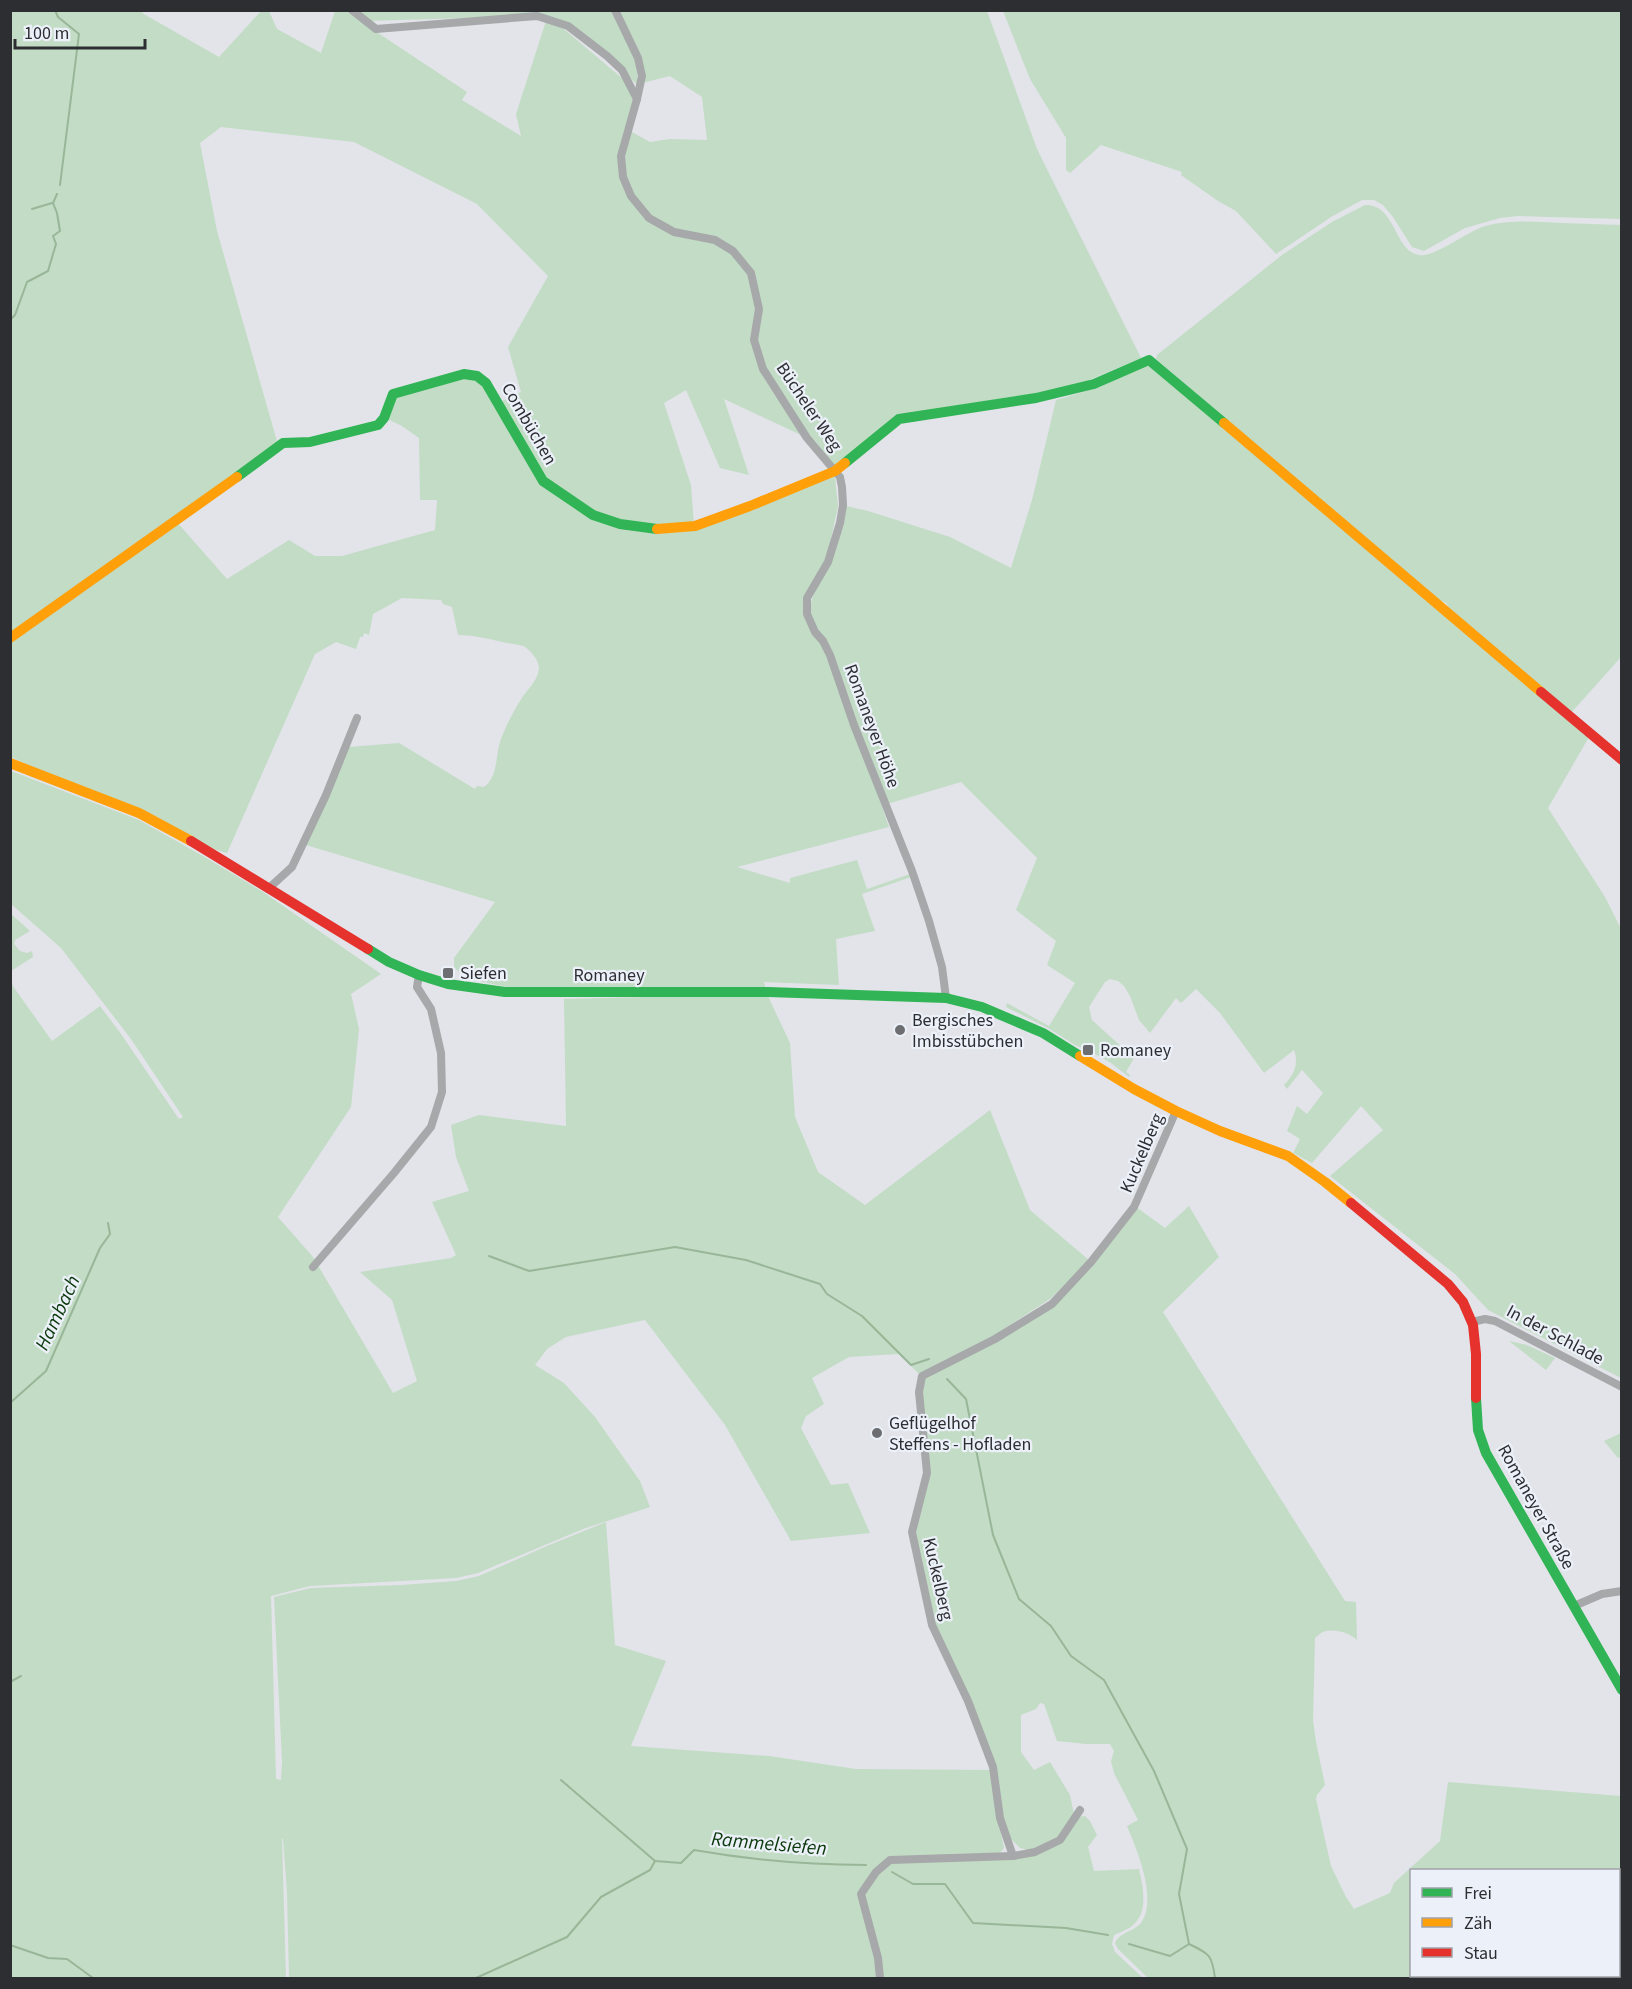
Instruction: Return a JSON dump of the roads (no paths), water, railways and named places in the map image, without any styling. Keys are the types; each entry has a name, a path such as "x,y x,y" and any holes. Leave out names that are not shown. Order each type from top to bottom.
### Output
{"main road":[{"path":"835,471 899,419 1036,398 1095,384 1149,360 1622,760"},
{"name":"Combüchen","path":"10,638 203,503 283,443 310,441 378,425 384,418 393,394 464,374 477,376 486,383 543,481 593,515 620,524 658,529 695,526 835,471"},
{"name":"Romaney","path":"10,763 139,813 206,849 267,889 389,962 448,984 505,992 768,993 946,999 982,1007 1043,1032 1134,1089 1176,1111 1220,1131 1288,1156 1325,1182 1455,1293"},
{"name":"Romaneyer Straße","path":"1455,1293 1467,1309 1472,1322 1476,1354 1477,1424 1482,1444 1622,1690"}],"street":[{"path":"352,10 376,29 537,16 568,26 607,56 622,70 637,99"},
{"name":"Bücheler Weg","path":"615,10 638,58 642,76 621,156 623,177 631,196 649,218 674,232 715,240 733,251 751,273 759,309 754,339 763,369 807,438 835,471"},
{"name":"Romaneyer Höhe","path":"835,471 840,477 842,487 843,505 840,523 828,562 807,598 807,614 830,656 858,736 912,871 942,967 946,999"},
{"path":"267,889 292,867 326,795 357,718"},
{"path":"313,1267 431,1127 442,1092 441,1053 431,1009 417,987 419,975"},
{"name":"Kuckelberg","path":"1013,1856 1000,1818 993,1767 968,1701 932,1625 912,1532 927,1473 919,1392 922,1376 995,1339 1052,1304 1091,1262 1134,1207 1176,1111"},
{"name":"In der Schlade","path":"1472,1322 1485,1319 1495,1321 1622,1387"},
{"path":"1574,1606 1602,1593 1622,1591"},
{"path":"880,1978 878,1958 861,1894 876,1872 890,1860 1013,1856 1035,1852 1057,1842 1066,1833 1080,1810"}],"waterway":[{"path":"55,10 58,17 79,34 60,185"},
{"path":"10,320 15,315 27,282 48,271 56,244 53,236 60,231 53,203 57,194"},
{"path":"32,209 52,203"},
{"name":"Hambach","path":"10,1403 46,1371 100,1248 110,1234 108,1223"},
{"path":"489,1256 529,1271 675,1247 746,1260 820,1284 827,1294 862,1316 911,1365 929,1359"},
{"path":"947,1379 966,1399 993,1535 1019,1599 1051,1626 1071,1656 1104,1680 1154,1771 1187,1849 1179,1894 1189,1944 1209,1956 1215,1978"},
{"path":"10,1682 21,1676"},
{"name":"Rammelsiefen","path":"561,1780 655,1861 681,1863 694,1850 780,1861 866,1865"},
{"path":"476,1978 567,1937 601,1897 650,1870 655,1861"},
{"name":"Rammelsiefen","path":"892,1872 913,1884 945,1884 973,1923 1066,1928 1108,1935"},
{"name":"Rammelsiefen","path":"1129,1944 1170,1956 1189,1944"},
{"path":"10,1945 48,1958 67,1959 93,1978"}],"place":[{"name":"Siefen","path":"448,973"},
{"name":"Bergisches Imbisstübchen","path":"900,1030"},
{"name":"Romaney","path":"1088,1050"},
{"name":"Geflügelhof Steffens - Hofladen","path":"877,1433"}]}
